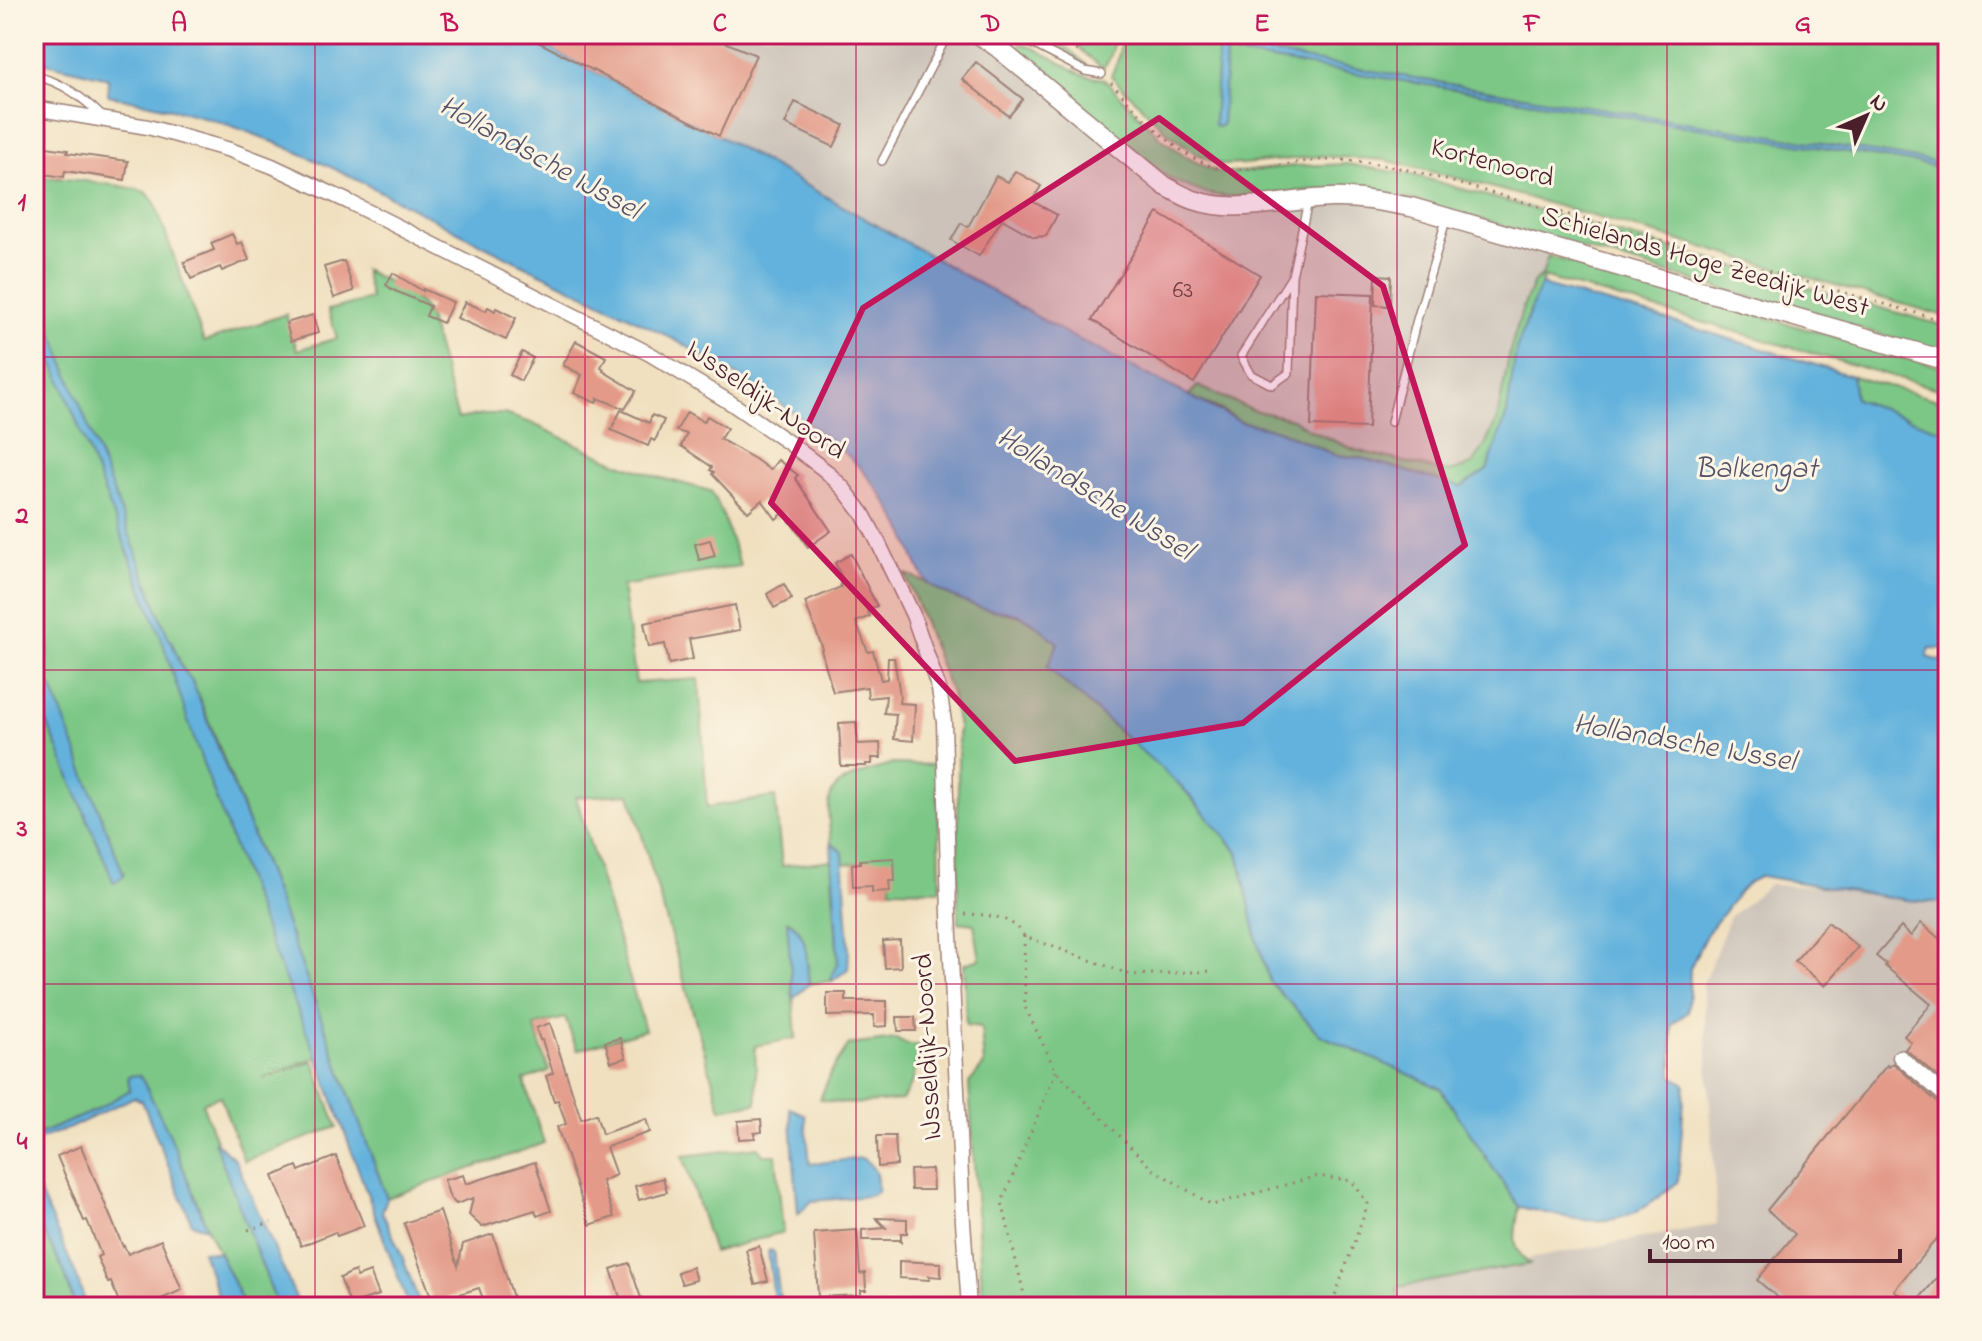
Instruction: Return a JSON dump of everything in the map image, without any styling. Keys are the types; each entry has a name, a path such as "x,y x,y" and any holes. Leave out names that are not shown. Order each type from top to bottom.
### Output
{"street":[{"path":"978,34 1165,186 1194,200 1223,206 1243,206 1351,198 1411,207 1446,217"},
{"name":"IJsseldijk-Noord","path":"34,108 148,127 230,150 349,202 650,354 731,403 826,471 844,489 863,514 913,615 939,689 944,722 949,914 969,1307"},
{"name":"Schielands Hoge Zeedijk West","path":"1446,217 1948,361"},
{"path":"1900,1057 1948,1098"}],"lane":[{"path":"882,161 948,34"},
{"path":"1013,34 1085,71 1102,74"},
{"path":"34,76 45,78 81,96 105,119"},
{"path":"1292,276 1241,356 1251,374 1272,385 1289,373 1292,276 1308,199"},
{"path":"1391,422 1446,217"}],"path":[{"name":"Kortenoord","path":"1058,34 1169,141 1209,165 1236,169 1323,160 1414,171 1948,322"},
{"path":"949,914 990,915 1007,919 1019,928 1024,936 1025,1007 1056,1071 1151,1168 1212,1205 1318,1176 1352,1181 1368,1204 1331,1307"},
{"path":"1024,936 1131,975 1213,971"},
{"path":"1027,1307 1002,1202 1056,1071"},
{"path":"248,1230 271,1222"},
{"path":"34,1293 39,1307"}],"highlighted area":[{"path":"1159,118 1383,286 1465,545 1243,723 1015,761 771,503 863,308"}],"shaded area":[{"path":"514,34 1002,34 1185,182 1382,183 1552,233 1531,367 1503,513 1273,450"},
{"path":"1769,885 1948,891 1948,1307 1388,1307 1384,1286 1717,1224 1703,984 1730,917"}],"green space":[{"path":"1024,34 1051,34 1088,66 1082,65"},
{"path":"1063,34 1113,34 1108,61 1102,68"},
{"path":"1121,34 1219,34 1214,125 1226,55 1229,53 1948,168 1948,317 1480,184 1385,160 1322,156 1224,165 1211,161 1169,134 1111,76 1119,57"},
{"path":"1227,34 1858,34 1948,49 1948,164 1231,47"},
{"path":"1022,44 1083,75 1104,79 1162,139 1214,171 1230,173 1347,164 1413,175 1948,327 1948,354 1414,200 1339,189 1246,197 1208,194 1166,176 1018,53 1016,49"},
{"path":"34,177 110,184 147,193 155,203 204,342 286,314 297,350 337,338 328,310 371,299 364,270 400,288 423,307 458,419 504,414 531,423 615,462 711,491 740,566 622,586 636,683 699,679 707,807 775,797 782,866 831,860 838,962 832,981 809,984 804,940 788,921 796,1038 755,1046 757,1103 721,1109 630,794 576,797 645,1030 577,1050 565,1018 534,1026 549,1071 524,1080 544,1143 387,1198 215,736 192,681 163,642 236,851 317,1057 262,1079 313,1061 337,1127 244,1161 220,1096 202,1103 278,1307 245,1307 207,1228 169,1133 128,1077 130,1090 94,1111 39,1134 34,1123"},
{"path":"1548,256 1948,369 1948,392 1543,277 1507,414 1487,470 1461,487 1361,458 1335,455 1278,430 1241,422 1188,396 1198,386 1252,410 1292,419 1355,450 1438,470 1451,472 1473,464 1497,420 1510,351 1523,307 1534,282 1542,276"},
{"path":"1852,376 1948,403 1948,433 1855,399"},
{"path":"905,574 974,605 1023,617 1058,643 1238,852 1257,941 1270,982 1320,1035 1440,1088 1519,1207 1516,1245 1530,1264 1397,1287 1400,1307 983,1307 969,1083 984,1065 981,1027 966,1025 964,964 980,959 974,924 958,922 958,726 951,693"},
{"path":"893,764 938,765 940,890 891,889 890,861 843,864 843,852 831,843 829,809 833,791 852,778"},
{"path":"896,1039 918,1045 919,1048 913,1081 902,1100 850,1103 820,1099 831,1072 849,1045"},
{"path":"758,1147 763,1155 776,1155 783,1232 713,1252 683,1156"},
{"path":"34,1214 64,1271 75,1307 34,1307"}],"water":[{"path":"34,34 531,34 532,39 719,136 1073,337 1241,422 1278,430 1335,455 1361,458 1461,487 1487,470 1507,414 1516,350 1541,285 1852,376 1855,399 1948,433 1948,649 1930,648 1927,657 1948,660 1948,903 1906,900 1761,876 1749,882 1706,935 1690,968 1688,1012 1672,1024 1672,1076 1685,1084 1678,1182 1635,1212 1607,1220 1569,1218 1519,1207 1440,1088 1320,1035 1270,982 1257,941 1238,852 1182,787 1047,667 1058,643 1024,618 970,604 928,583 884,498 859,466 839,448 764,392 683,344 333,168 220,122 108,95 108,78 34,60"},
{"path":"1219,34 1227,34 1227,41 1232,47 1948,164 1948,168 1229,53 1226,55 1222,125 1218,127 1214,125"},
{"path":"1858,34 1923,34 1948,38 1948,49"},
{"path":"34,283 169,639 182,668 192,681 274,890 387,1198 382,1212 421,1307 409,1307 317,1057 267,936 194,739 162,640 34,312"},
{"path":"34,640 48,645 48,655 39,658 40,670 52,688 124,875 114,883 41,708 34,698"},
{"path":"831,843 843,852 849,951 848,969 832,981 838,962"},
{"path":"787,921 800,932 807,957 809,984 793,999"},
{"path":"140,1075 169,1133 207,1228 192,1224 142,1101 134,1097 70,1128 34,1141 34,1123 40,1134 94,1111 130,1090 128,1076"},
{"path":"790,1108 805,1115 810,1164 862,1158 875,1172 877,1192 869,1196 812,1201 798,1214"},
{"path":"214,1141 235,1159 300,1307 278,1307"},
{"path":"34,1180 75,1272 87,1307 75,1307 64,1271 34,1214"},
{"path":"770,1250 774,1252 781,1307 775,1307"},
{"path":"202,1251 219,1253 245,1307 222,1307"}],"building":[{"path":"523,34 705,34 756,55 719,136"},
{"path":"976,62 1023,99 1009,116 962,79"},
{"path":"795,102 844,125 834,147 785,124"},
{"path":"39,146 128,161 125,180 65,171 64,177 35,173"},
{"path":"1015,171 1041,186 1032,201 1057,215 1046,236 1034,237 1002,219 979,256 951,240 961,223 968,227 996,176 1008,182"},
{"path":"1158,213 1260,275 1194,383 1092,320"},
{"path":"232,234 237,244 242,242 249,260 191,279 184,262 214,250 211,243"},
{"path":"344,261 354,291 334,298 324,267"},
{"path":"393,273 423,291 453,302 443,323 426,316 430,306 386,285"},
{"path":"1376,275 1391,276 1390,306 1375,305"},
{"path":"1316,292 1373,294 1368,428 1311,426"},
{"path":"465,302 486,311 488,307 495,311 496,308 516,318 506,340 457,318"},
{"path":"313,315 318,333 291,341 286,323"},
{"path":"576,341 606,357 601,367 603,371 636,391 625,409 598,398 596,403 574,393 582,375 563,365"},
{"path":"522,352 533,358 521,381 510,375"},
{"path":"621,410 649,423 652,415 664,420 655,441 651,439 648,446 611,430"},
{"path":"687,412 704,422 707,416 727,428 720,439 770,470 778,460 798,475 795,478 831,531 808,547 784,513 776,519 762,500 748,512 712,474 712,467 681,446 687,434 676,431"},
{"path":"710,540 715,556 699,560 695,544"},
{"path":"851,554 877,606 867,610 870,616 856,622 868,652 873,651 881,680 887,679 888,658 894,658 899,703 915,704 913,741 894,739 896,714 884,713 886,696 868,698 867,687 833,692 823,649 805,602 841,587 840,584 844,582 835,563"},
{"path":"784,584 792,599 774,608 767,594"},
{"path":"735,605 740,630 689,639 693,659 669,664 665,644 649,647 644,623"},
{"path":"856,722 858,744 880,743 881,758 872,758 872,764 866,766 841,766 839,723"},
{"path":"894,858 895,881 889,881 890,891 872,892 872,886 853,887 852,864 860,863 860,860"},
{"path":"1828,922 1858,947 1825,986 1795,961"},
{"path":"1921,923 1948,946 1948,1085 1905,1049 1911,1042 1904,1036 1931,1004 1876,956 1901,927 1911,936"},
{"path":"900,940 901,967 885,968 883,941"},
{"path":"827,993 846,993 846,1001 887,1001 887,1026 874,1027 874,1015 827,1016"},
{"path":"897,1017 915,1017 916,1031 898,1031"},
{"path":"550,1023 581,1119 596,1114 602,1134 646,1119 650,1132 606,1147 616,1175 602,1181 614,1217 590,1225 557,1127 566,1124 546,1076 553,1073 536,1028"},
{"path":"620,1038 626,1058 611,1062 605,1042"},
{"path":"1893,1063 1948,1108 1948,1225 1894,1290 1913,1306 1948,1265 1948,1307 1789,1307 1757,1280 1795,1234 1767,1210 1887,1065 1889,1067"},
{"path":"761,1119 762,1132 754,1133 755,1138 739,1139 738,1121"},
{"path":"877,1136 895,1136 897,1165 878,1167"},
{"path":"81,1146 123,1247 128,1254 161,1240 182,1290 143,1307 121,1307 97,1257 101,1255 87,1220 84,1221 57,1156"},
{"path":"336,1156 364,1226 337,1236 335,1232 301,1246 273,1176 297,1166 299,1171"},
{"path":"535,1162 551,1211 537,1216 535,1210 482,1227 469,1215 473,1198 456,1204 450,1198 444,1180 463,1175 466,1184"},
{"path":"932,1169 933,1190 911,1190 910,1170"},
{"path":"663,1178 667,1192 639,1200 635,1186"},
{"path":"440,1211 458,1266 463,1244 493,1234 516,1307 486,1307 479,1288 433,1302 404,1223"},
{"path":"876,1218 907,1219 907,1233 901,1233 901,1242 862,1240 862,1230 886,1228"},
{"path":"857,1230 860,1274 865,1273 866,1290 861,1290 861,1295 818,1297 814,1233"},
{"path":"759,1246 768,1281 755,1284 746,1250"},
{"path":"899,1261 941,1263 941,1277 929,1276 929,1280 899,1278"},
{"path":"629,1263 644,1307 623,1307 611,1269"},
{"path":"692,1267 696,1280 682,1284 677,1272"},
{"path":"355,1271 357,1277 370,1272 379,1295 350,1304 340,1278"}],"water label":[{"name":"Hollandsche IJssel","path":"539,159"},
{"name":"Balkengat","path":"1756,470"},
{"name":"Hollandsche IJssel","path":"1094,495"},
{"name":"Hollandsche IJssel","path":"1684,744"}]}
